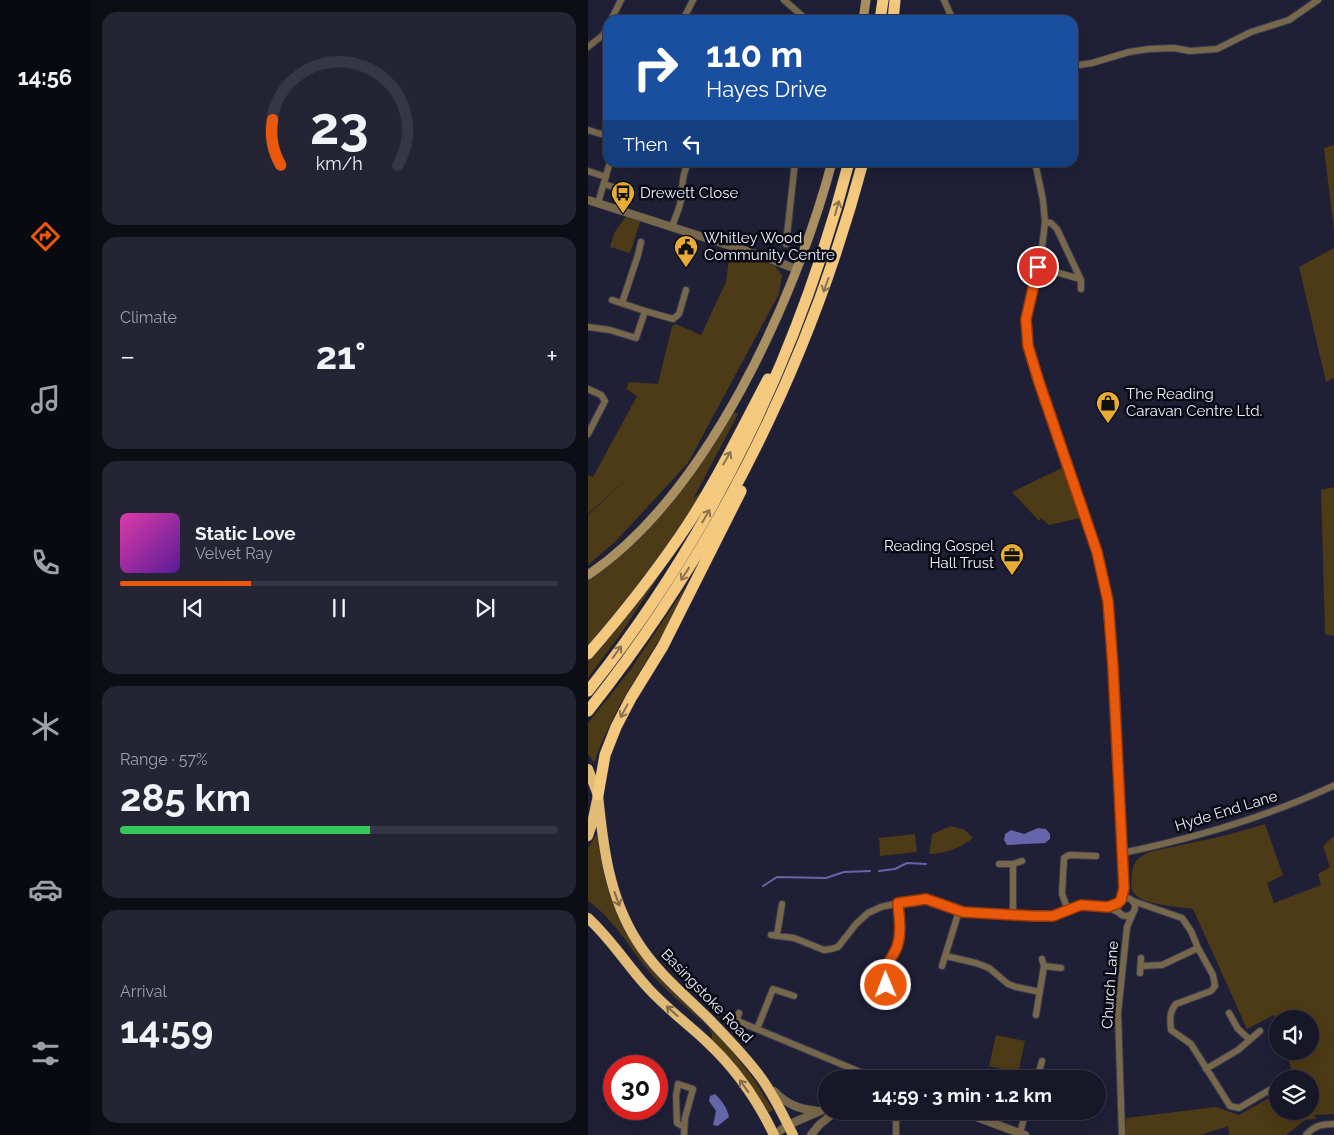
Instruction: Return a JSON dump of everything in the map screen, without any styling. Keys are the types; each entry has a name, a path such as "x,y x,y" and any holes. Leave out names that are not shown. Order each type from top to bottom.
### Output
{"highway":[{"path":"881,15 883,0"},
{"path":"893,15 896,0"},
{"path":"588,691 650,605 706,516 750,434 800,320 823,254 848,167"},
{"path":"588,711 639,643 670,597 722,512 761,440 787,384 814,318 836,257 862,167"},
{"path":"588,654 618,620 681,535 729,453 800,320"},
{"path":"588,836 605,755 614,732 663,646 718,540 740,495 761,440"},
{"name":"Basingstoke Road","path":"588,769 598,795 602,839 608,869 617,900 633,935 658,969 721,1031 760,1077 786,1130 793,1135"},
{"path":"588,918 606,935 632,970 654,994 725,1062 748,1091 774,1135"}],"main road":[{"path":"864,15 866,0"},
{"path":"588,575 615,554 647,524 674,491 698,458 745,380 796,269 815,222 831,167"}],"street":[{"path":"614,15 621,0"},
{"path":"685,15 693,0"},
{"path":"784,0 801,15"},
{"path":"944,0 951,15"},
{"path":"1078,65 1129,52 1149,49 1174,48 1190,51 1222,47 1251,32 1289,20 1318,0"},
{"path":"588,48 603,35"},
{"path":"588,130 603,134"},
{"path":"598,204 609,167"},
{"path":"672,227 680,204 685,167"},
{"path":"786,244 794,167"},
{"path":"1036,167 1043,200 1045,222 1043,243 1026,319 1028,346 1097,552 1108,601 1113,658 1124,888 1118,908 1121,914"},
{"path":"588,171 606,177"},
{"path":"604,184 632,193"},
{"path":"588,200 762,256 796,269"},
{"path":"1045,222 1051,223 1057,229 1080,279 1081,289"},
{"path":"622,303 641,242"},
{"path":"1038,267 1080,279"},
{"path":"612,300 645,312 673,319 679,314 686,290"},
{"path":"588,327 610,330 636,338 645,312"},
{"path":"588,389 601,395 606,401 588,434"},
{"name":"Hyde End Lane","path":"1122,852 1182,839 1254,818 1334,785"},
{"path":"1068,910 1062,894 1064,858 1069,855 1096,856"},
{"path":"1086,856 1086,865"},
{"path":"998,864 1013,864 1022,861"},
{"path":"1012,915 1013,864"},
{"path":"1124,888 1131,900 1134,911"},
{"path":"782,904 774,935 794,938 824,950 838,947 856,924 868,913 881,907 926,899 959,911 1012,915 1053,916 1081,905 1108,907 1121,914 1128,915 1143,906"},
{"path":"1108,907 1131,900 1143,906 1182,918 1213,975 1215,986 1211,991 1176,1004 1170,1014 1171,1030 1191,1044 1230,1106 1238,1108 1269,1090"},
{"path":"878,982 896,948 900,936 898,903"},
{"path":"942,966 959,911"},
{"name":"Church Lane","path":"1122,1135 1118,1013 1127,927 1134,911"},
{"name":"Church Lane","path":"1121,914 1127,927"},
{"path":"1141,958 1141,970 1162,965 1198,948"},
{"path":"946,956 976,963 989,968 1008,984 1040,992"},
{"path":"1036,1015 1044,966 1042,959"},
{"path":"1044,966 1061,968"},
{"path":"870,981 886,985"},
{"path":"756,1029 773,990 794,996"},
{"name":"Basingstoke Road","path":"739,1013 737,1019 740,1022 856,1070"},
{"path":"1229,1013 1238,1029 1249,1040"},
{"path":"1206,1069 1238,1050 1260,1031"},
{"path":"1040,1070 1042,1061"},
{"path":"760,1077 787,1103 804,1110 818,1112"},
{"path":"680,1125 694,1089 678,1084 676,1096 680,1125 684,1135"},
{"path":"774,1135 818,1112"},
{"path":"811,1135 825,1120"},
{"path":"896,1120 896,1135"},
{"path":"985,1120 1023,1134 1025,1120"},
{"path":"1306,1135 1318,1125 1334,1124"}],"shaded area":[{"path":"1335,145 1334,231 1324,148"},
{"path":"627,215 641,220 630,253 610,247 614,233"},
{"path":"1334,248 1334,378 1326,382 1299,267"},
{"path":"730,251 775,266 782,275 779,294 688,463 616,541 588,565 588,515 640,467 588,514 588,475 593,477 637,396 626,389 629,382 658,384 672,326 676,324 701,335 726,282"},
{"path":"732,411 738,414 693,499 704,489 675,536 588,649 588,579 629,548 655,522 690,476"},
{"path":"1062,468 1080,518 1049,525 1041,518 1039,521 1012,492"},
{"path":"1335,487 1334,636 1325,634 1321,490"},
{"path":"680,544 622,632 588,678 588,659"},
{"path":"700,565 665,630 617,711 594,763 588,754 588,723 631,669"},
{"path":"1265,824 1283,875 1267,883 1274,903 1321,885 1318,874 1330,867 1323,846 1334,836 1334,1114 1319,1115 1319,1070 1291,1070 1289,1060 1319,1060 1319,1010 1269,1010 1269,1018 1247,1029 1193,909 1150,902 1136,895 1132,890 1132,870 1135,863 1149,852 1227,835"},
{"path":"951,826 965,830 973,838 952,850 929,854 932,834"},
{"path":"1038,828 1046,829 1050,834 1050,839 1045,843 1007,845 1004,840 1005,834 1011,830 1024,834"},
{"path":"915,834 917,852 880,856 879,838"},
{"path":"596,835 610,894 640,954 656,974 730,1048 753,1078 773,1110 768,1113 712,1041 712,1034 709,1028 655,978 613,924 588,901 588,848"},
{"path":"996,1035 1025,1041 1019,1070 1006,1070 989,1066"},
{"path":"715,1094 724,1104 729,1117 718,1126 713,1125 716,1111 709,1101 710,1096"},
{"path":"1269,1098 1269,1120 1305,1120 1286,1135 1229,1135 1228,1126 1201,1135 1125,1135 1126,1118 1216,1107 1239,1115"}],"waterway":[{"path":"879,871 895,869 907,863 926,864"},
{"path":"763,886 777,877 826,878 844,872 870,871"}],"place":[{"name":"Drewett Close","path":"623,214"},
{"name":"Whitley Wood Community Centre","path":"686,268"},
{"name":"The Reading Caravan Centre Ltd.","path":"1108,424"},
{"name":"Reading Gospel Hall Trust","path":"1012,576"}],"route":[{"path":"886,985 878,982 896,948 900,936 898,903 926,899 963,912 1053,916 1081,905 1108,907 1121,900 1124,888 1108,601 1097,552 1028,346 1026,319 1038,267"}]}
